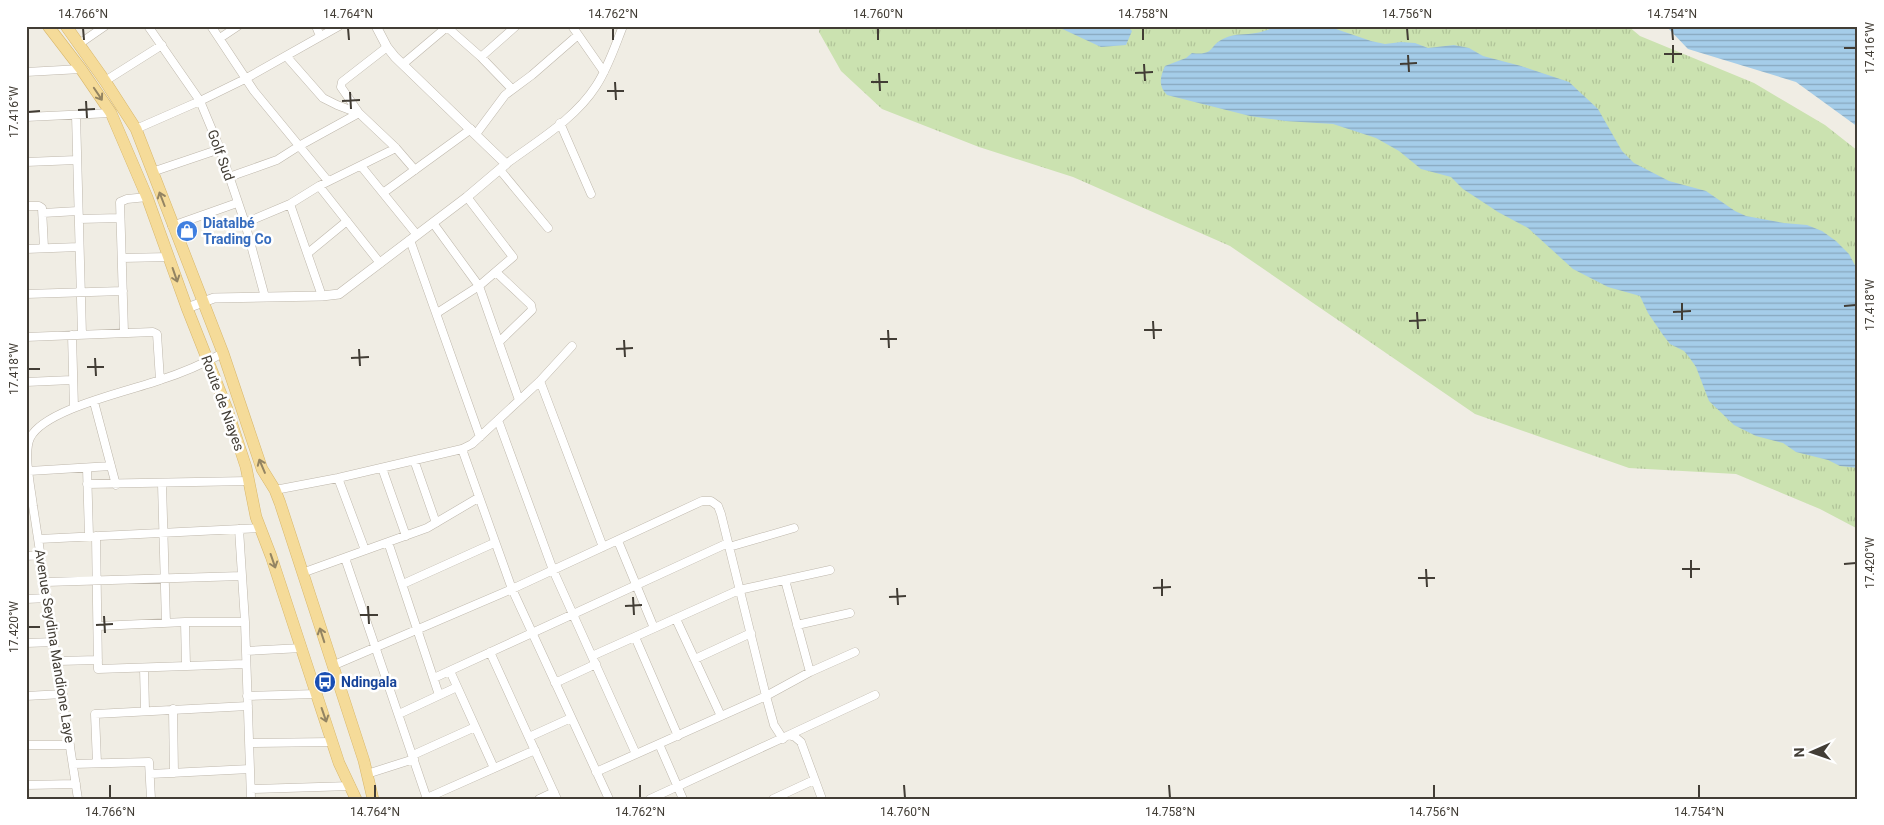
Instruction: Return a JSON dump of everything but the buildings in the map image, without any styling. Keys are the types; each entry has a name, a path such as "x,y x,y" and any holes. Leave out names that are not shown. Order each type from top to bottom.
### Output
{"main road":[{"name":"Route de Niayes","path":"48,26 81,69 110,113 147,197 229,417 249,482 252,504 302,648 339,763 356,799"},
{"name":"Route de Niayes","path":"66,26 106,81 136,129 172,226 223,353 262,469 275,490 373,799"}],"street":[{"path":"79,44 106,26"},
{"name":"Golf Sud","path":"148,26 200,101 220,149 265,296"},
{"path":"211,26 246,79 328,181"},
{"path":"220,38 238,26"},
{"path":"316,26 320,36"},
{"path":"136,129 246,79 339,26"},
{"path":"572,26 604,72"},
{"path":"187,308 214,298 339,294 467,197 560,123 589,96 604,72 623,26"},
{"path":"377,27 387,47 473,132 503,167 548,228"},
{"path":"403,64 447,27 481,57 512,89"},
{"path":"481,57 514,27"},
{"path":"383,193 473,132 495,105 512,89 578,35"},
{"path":"106,81 162,45"},
{"path":"387,47 341,84 359,113 396,148 415,170"},
{"path":"288,56 323,98 359,113"},
{"path":"26,72 81,69"},
{"path":"26,117 110,113"},
{"path":"229,177 277,160 359,113"},
{"path":"76,115 82,335"},
{"path":"560,123 592,194"},
{"path":"244,223 290,204 328,181 396,148"},
{"path":"152,172 220,149"},
{"path":"26,162 77,160"},
{"path":"361,166 383,193 414,238 437,313 480,437"},
{"path":"319,186 380,263"},
{"path":"124,333 120,202 147,197"},
{"path":"437,313 478,286 512,257 467,197"},
{"path":"172,226 238,203"},
{"path":"290,204 322,296"},
{"path":"26,206 41,206 44,248"},
{"path":"43,213 120,218"},
{"path":"308,252 347,221"},
{"path":"433,223 478,286 519,400"},
{"path":"26,249 79,247"},
{"path":"122,258 169,257"},
{"path":"496,272 531,305 532,310 499,342"},
{"path":"26,294 123,292"},
{"path":"26,337 156,333 160,380"},
{"path":"72,335 74,408"},
{"path":"275,490 338,478 462,449 472,444 540,381 572,346"},
{"name":"Avenue Seydina Mandione Laye","path":"78,799 39,539 30,506 29,435 59,414 160,380 208,362 223,353"},
{"path":"26,382 72,380"},
{"path":"540,381 603,547"},
{"path":"94,402 116,485"},
{"path":"498,420 553,570 636,754"},
{"path":"462,449 512,589 609,799"},
{"path":"414,460 436,523"},
{"path":"29,471 111,466"},
{"path":"87,468 97,580 99,670 246,664"},
{"path":"382,468 406,536"},
{"path":"338,478 365,550"},
{"path":"87,484 249,482"},
{"path":"162,484 166,623"},
{"path":"302,572 406,536 436,523 478,498"},
{"path":"332,666 512,589 707,500 714,502 718,506 774,724 786,737 795,737 801,742 822,799"},
{"path":"39,539 260,528"},
{"path":"434,678 636,585 729,545 794,528"},
{"path":"238,529 246,651 251,799"},
{"path":"618,541 654,628"},
{"path":"388,542 439,695"},
{"path":"403,584 494,543"},
{"path":"26,556 41,555"},
{"path":"345,558 427,799 535,750"},
{"path":"592,656 739,590 830,570"},
{"path":"46,582 242,576"},
{"path":"785,580 810,672"},
{"path":"26,599 48,598"},
{"path":"797,625 850,613"},
{"path":"676,619 721,716"},
{"path":"99,626 185,622 244,622"},
{"path":"185,622 186,666"},
{"path":"695,659 751,633"},
{"path":"635,637 678,736"},
{"path":"26,643 55,642"},
{"path":"246,651 302,648"},
{"path":"490,652 555,795 539,799"},
{"path":"596,772 766,696 810,672 856,652"},
{"path":"58,661 98,660"},
{"path":"555,683 596,664"},
{"path":"144,668 145,710"},
{"path":"450,671 494,768"},
{"path":"399,714 457,687"},
{"path":"26,696 63,694"},
{"path":"247,696 317,694"},
{"path":"650,799 875,695"},
{"path":"97,763 95,714 248,706"},
{"path":"173,709 174,773"},
{"path":"529,737 571,718"},
{"path":"366,774 414,757 475,727"},
{"path":"249,743 332,742"},
{"path":"659,744 682,799"},
{"path":"26,745 70,745"},
{"path":"73,764 149,762 151,799"},
{"path":"150,774 250,769"},
{"path":"773,799 814,780"},
{"path":"26,785 76,784"},
{"path":"250,789 350,786"}],"green space":[{"path":"820,26 1628,26 1640,36 1754,83 1825,125 1858,151 1858,529 1820,509 1736,474 1629,468 1475,414 1230,246 1073,177 979,147 882,109 841,71 819,32"}],"water":[{"path":"1056,26 1127,26 1132,31 1126,45 1101,47"},
{"path":"1279,26 1336,29 1385,44 1415,43 1428,48 1454,45 1469,48 1483,56 1569,82 1598,109 1622,151 1634,163 1669,181 1706,191 1735,211 1746,216 1807,225 1822,231 1836,241 1849,254 1858,271 1858,468 1840,466 1828,460 1796,452 1783,443 1756,436 1734,425 1709,401 1696,367 1684,351 1670,344 1648,313 1640,296 1608,287 1573,269 1528,228 1498,212 1463,189 1451,177 1421,169 1399,151 1376,138 1333,124 1285,121 1250,116 1167,95 1164,92 1161,78 1165,66 1186,58 1192,53 1205,53 1229,36 1252,34"},
{"path":"1666,26 1858,26 1858,127 1796,82 1688,49"}],"place":[{"name":"Diatalbé Trading Co","path":"187,231"},
{"name":"Ndingala","path":"325,682"}]}
